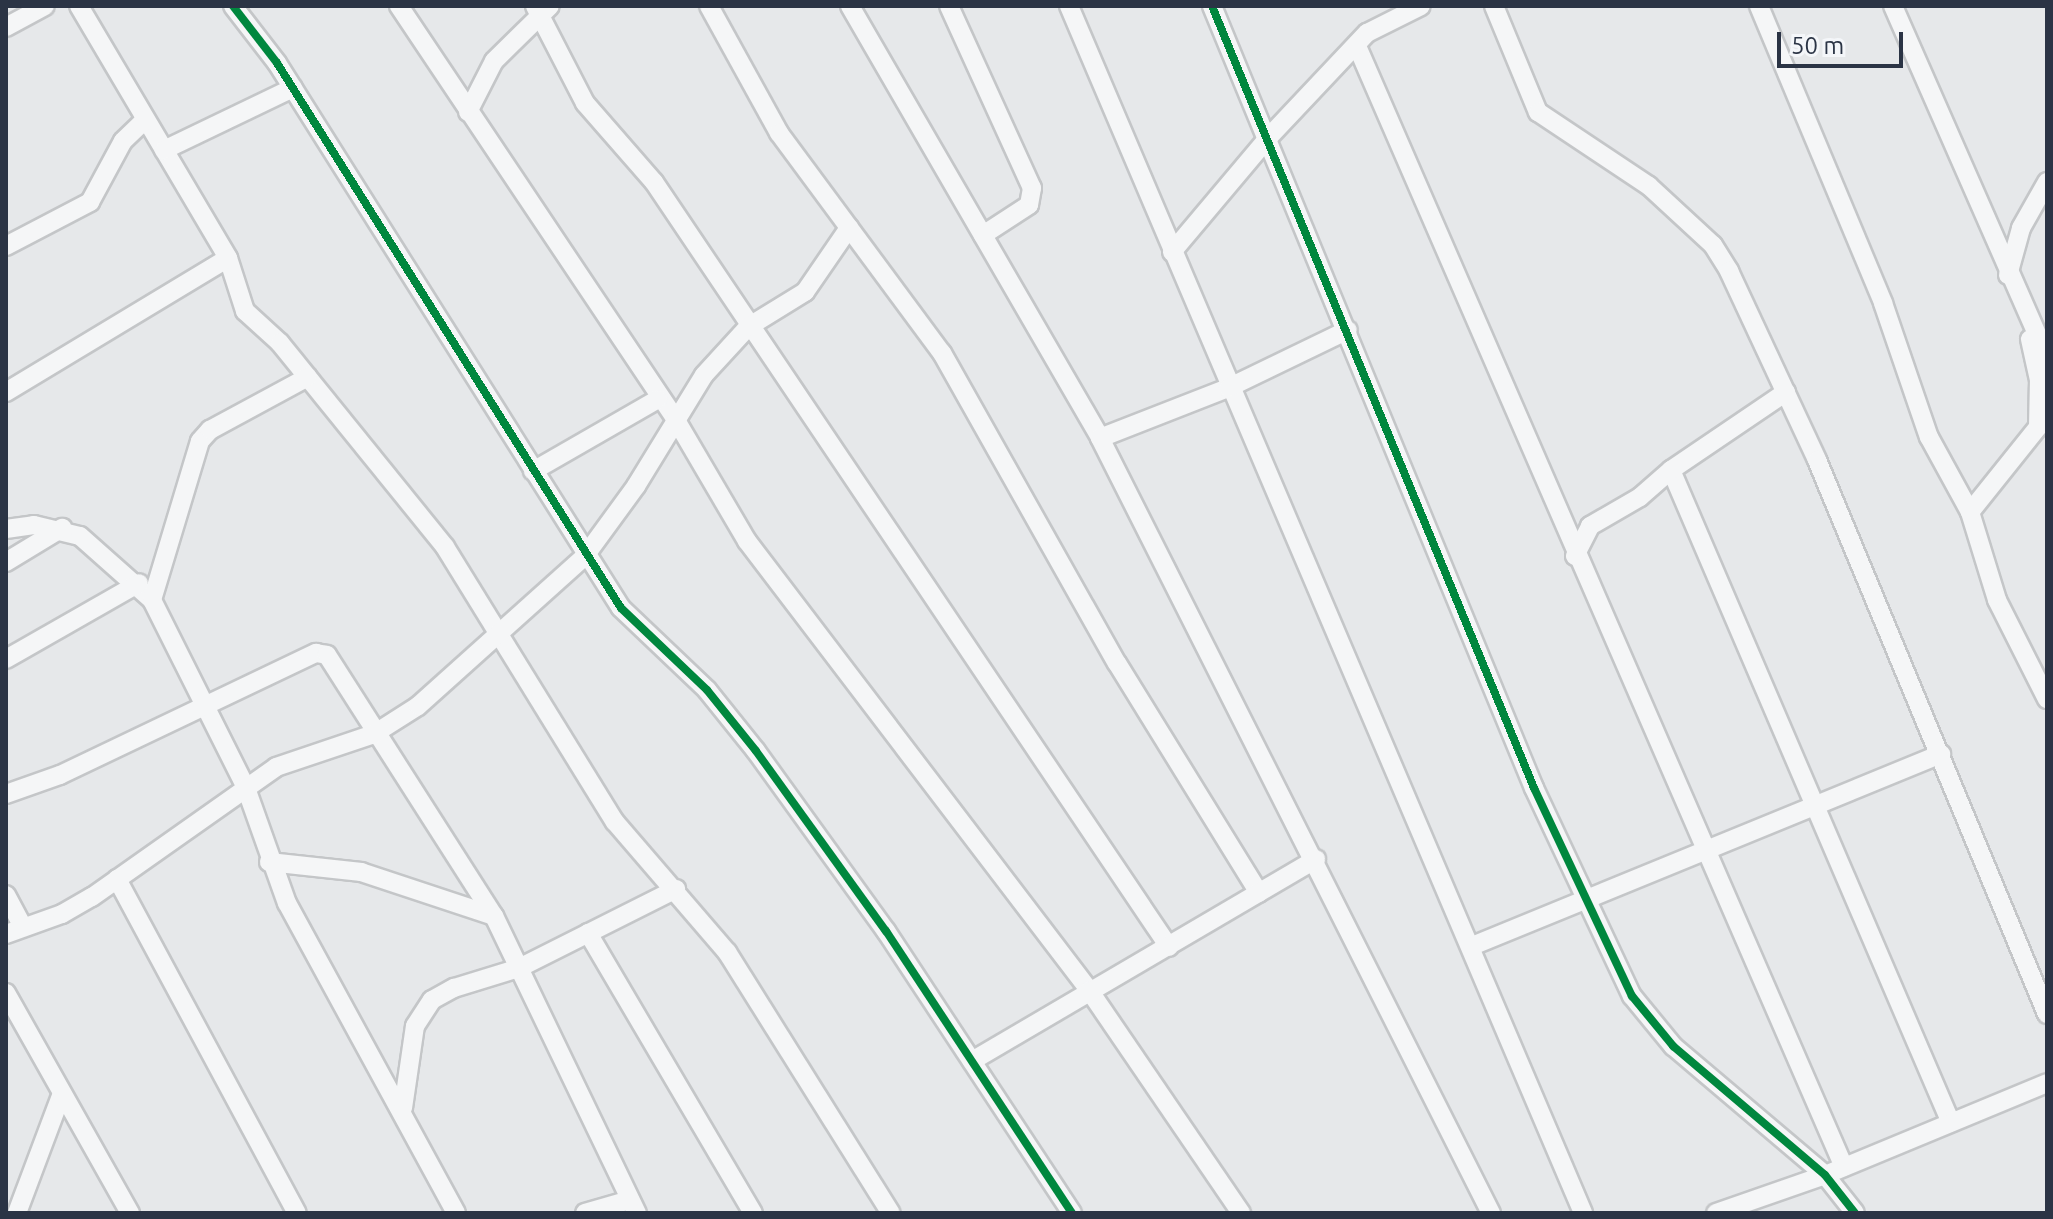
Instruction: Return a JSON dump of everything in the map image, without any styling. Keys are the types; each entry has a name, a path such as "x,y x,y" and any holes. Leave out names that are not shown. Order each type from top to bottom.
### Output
{"street":[{"path":"6,27 45,6"},
{"path":"79,6 228,258 245,311 308,377 406,492 500,635 615,822 676,889 727,952 891,1213"},
{"path":"233,6 293,88 585,556 621,608 728,713 886,931 1072,1213"},
{"path":"399,6 658,399 676,420 747,541 1089,990 1241,1213"},
{"path":"709,6 779,133 942,353 1117,663 1259,893"},
{"path":"850,6 1100,438 1316,859 1491,1213"},
{"path":"949,6 1032,188 1029,205 983,235"},
{"path":"1069,6 1228,388 1472,946 1583,1213"},
{"path":"1212,6 1522,758 1647,1020 1825,1175 1855,1213"},
{"path":"1172,252 1267,139 1357,46 1380,25 1421,6"},
{"path":"1494,6 1538,112 1617,161 1713,245 1786,392 1941,754 2047,1014"},
{"path":"1759,6 1883,303 1929,437 1970,512 1997,600 2047,699"},
{"path":"1893,6 2008,275 2047,357"},
{"path":"468,112 494,61 541,9 585,103 637,158 748,327 1169,947"},
{"path":"1357,46 1575,556 1844,1167"},
{"path":"164,150 293,88"},
{"path":"6,246 90,202 123,141 145,120"},
{"path":"2008,275 2021,228 2047,182"},
{"path":"6,895 14,930 62,914 246,788 304,755 374,734 418,706 585,556 643,476 704,375 748,327 805,292 849,228"},
{"path":"6,392 228,258"},
{"path":"1970,512 2038,427 2039,380 2025,313"},
{"path":"1100,438 1228,388 1348,330"},
{"path":"152,600 200,441 210,430 308,377"},
{"path":"1575,556 1590,526 1640,497 1671,470 1786,392"},
{"path":"533,471 658,399"},
{"path":"1671,470 1951,1123"},
{"path":"6,529 62,528 80,536 139,583 152,600 246,788 269,862 403,1108 456,1213"},
{"path":"6,562 62,528"},
{"path":"6,659 139,583"},
{"path":"6,794 60,775 201,703 316,653 335,662 374,734 494,916 634,1206 585,1213"},
{"path":"1472,946 1941,754"},
{"path":"972,1061 1316,859"},
{"path":"269,862 301,862 361,872 494,916"},
{"path":"117,879 297,1213"},
{"path":"403,1108 420,1012 454,988 519,968 676,889"},
{"path":"588,933 753,1213"},
{"path":"6,993 61,1096 130,1213"},
{"path":"1717,1213 1825,1175 2047,1083"},
{"path":"17,1213 61,1096"}],"cycle path":[{"path":"233,6 277,63 621,608 707,690 756,751 886,931 1072,1213"},
{"path":"1212,6 1534,788 1632,996 1673,1046 1825,1175 1855,1213"}]}
